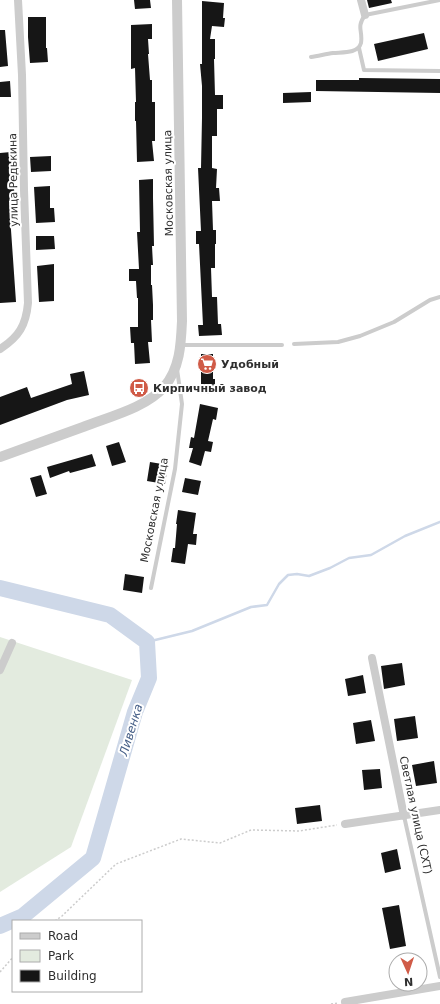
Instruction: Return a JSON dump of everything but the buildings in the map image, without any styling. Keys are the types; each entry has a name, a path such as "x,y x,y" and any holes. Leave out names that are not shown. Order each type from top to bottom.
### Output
{"street":[{"name":"улица Редькина","path":"0,349 15,337 23,326 27,317 28,303 22,76 18,0"},
{"name":"Московская улица","path":"0,457 118,414 144,402 156,395 164,387 177,365 182,321 178,0"},
{"path":"361,0 365,15"},
{"path":"0,670 12,643"},
{"name":"Светлая улица (СХТ)","path":"372,658 404,816"},
{"path":"345,824 440,810"},
{"path":"346,1002 440,986"}],"lane":[{"path":"440,0 365,15 361,21 360,44 358,48 364,70 440,71"},
{"path":"311,58 334,53 348,52 358,48"},
{"path":"294,344 338,342 360,336 394,322 430,300 440,297"},
{"path":"180,344 282,345"},
{"name":"Московская улица","path":"151,588 175,470 182,404 177,365"},
{"name":"Светлая улица (СХТ)","path":"404,816 440,977"}],"path":[{"path":"56,920 116,864 181,839 220,843 251,830 299,831 345,824"},
{"path":"0,972 12,958"}],"green space":[{"path":"0,637 132,680 71,847 0,892"}],"waterway":[{"path":"147,642 192,631 251,607 267,605 279,584 288,575 297,574 309,576 330,568 349,558 371,555 405,536 440,522"},
{"name":"Ливенка","path":"0,588 110,615 147,642 149,678 135,712 93,858 23,916 14,920"},
{"name":"Ливенка","path":"0,926 12,921"}],"place":[{"name":"Удобный","path":"207,364"},
{"name":"Кирпичный завод","path":"139,388"}]}
